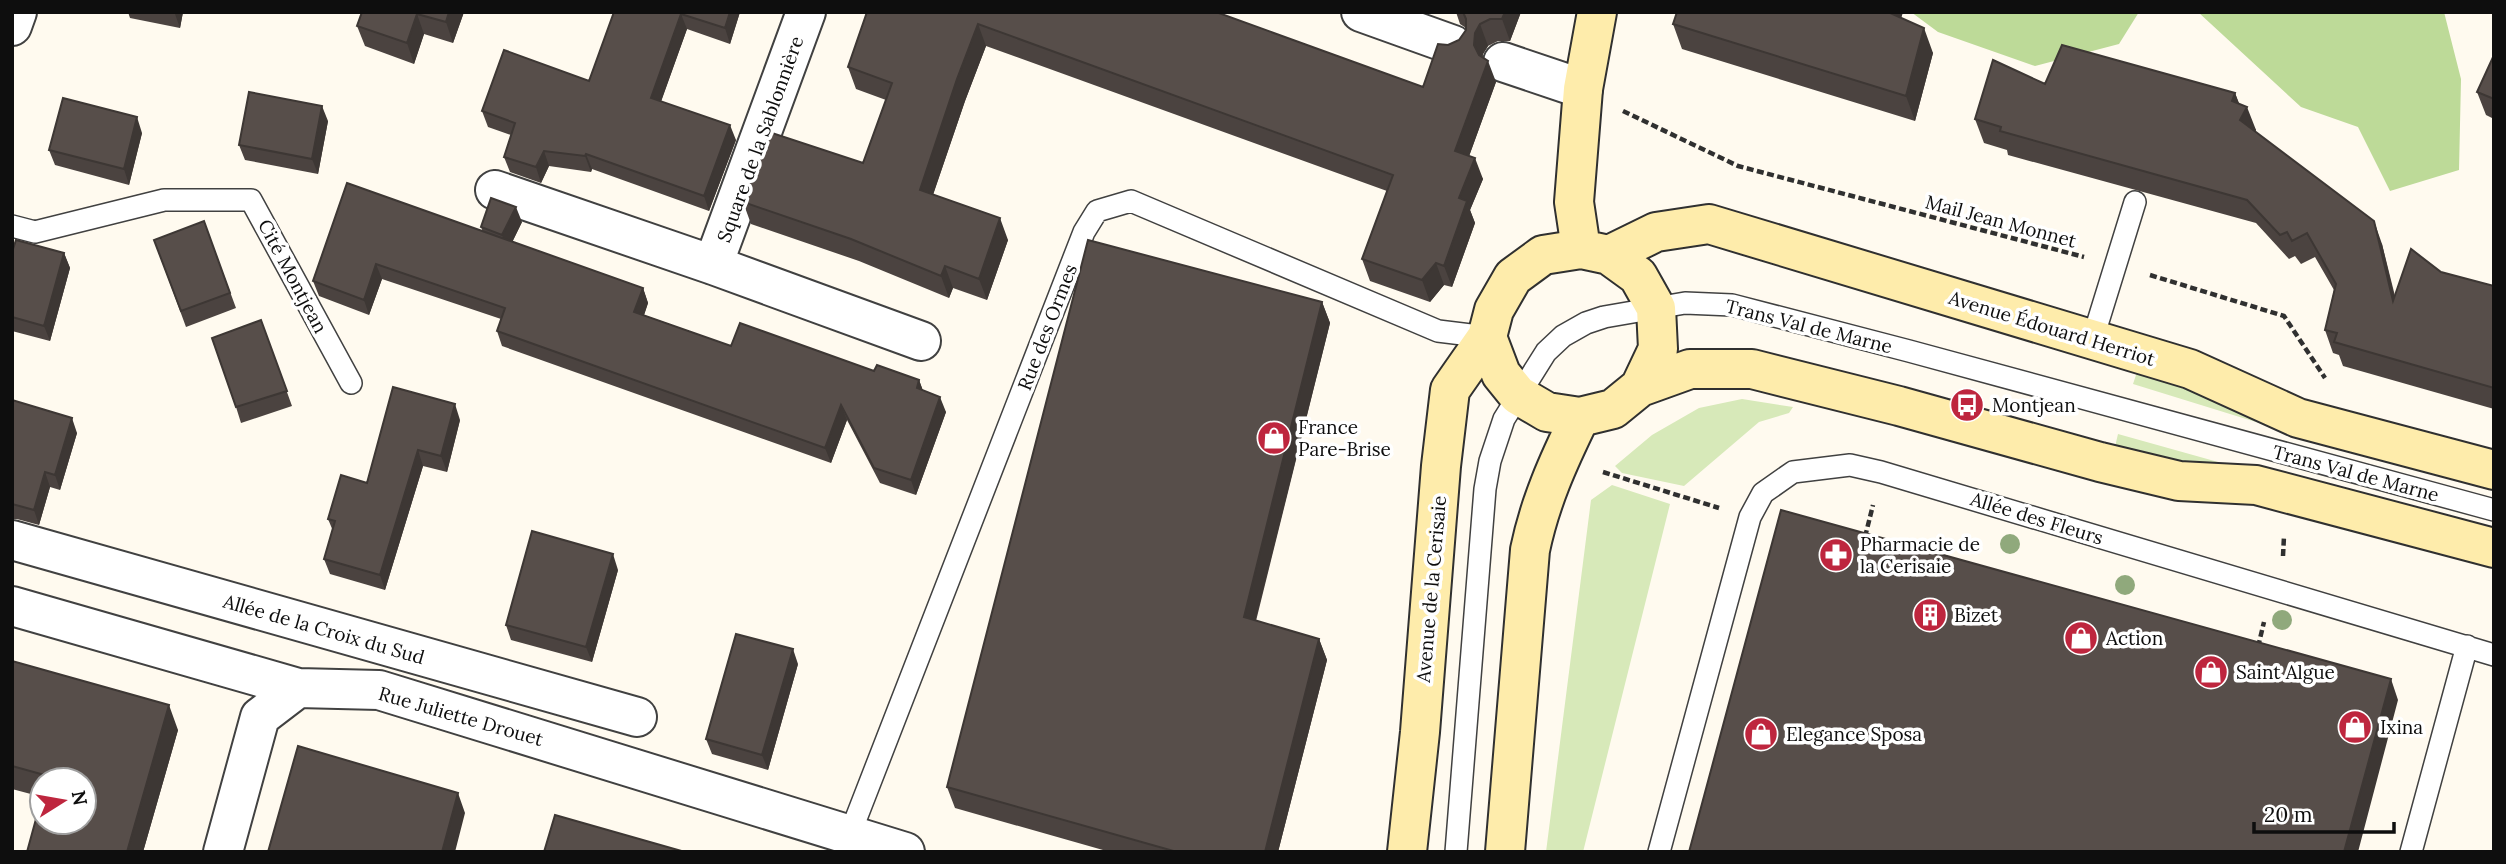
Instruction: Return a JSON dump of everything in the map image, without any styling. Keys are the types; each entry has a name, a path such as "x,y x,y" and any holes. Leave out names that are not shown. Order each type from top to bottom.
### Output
{"street":[{"path":"12,26 17,12"},
{"name":"Square de la Sablonnière","path":"713,265 806,12"},
{"path":"1361,12 1453,45"},
{"path":"1597,12 1583,89 1574,202 1595,252 1638,276 1656,308 1658,349 1640,387"},
{"path":"1503,62 1583,89"},
{"name":"Square de la Sablonnière","path":"495,190 713,265 921,341"},
{"name":"Avenue Édouard Herriot","path":"1487,337 1494,310 1513,277 1543,255 1595,252 1656,232 1709,224 2190,369 2298,418 2494,470"},
{"path":"1487,337 1501,373 1518,395 1547,412 1580,417 1613,409 1640,387 1690,369 1752,369 1899,406 2100,462 2179,481 2256,485 2494,548"},
{"name":"Avenue de la Cerisaie","path":"1407,852 1450,390 1487,337"},
{"path":"1505,852 1530,550 1538,512 1557,462 1580,417"},
{"name":"Allée de la Croix du Sud","path":"12,540 637,717"},
{"name":"Rue Juliette Drouet","path":"12,606 298,688 379,690 905,852"},
{"path":"223,852 260,717 298,688"}],"lane":[{"name":"Cité Montjean","path":"12,226 35,232 164,200 251,200 351,383"},
{"name":"Rue des Ormes","path":"849,834 1084,232 1097,211 1131,201 1438,331 1487,337"},
{"path":"2092,341 2135,202"},
{"name":"Trans Val de Marne","path":"1456,852 1485,489 1497,435 1518,395 1546,352 1563,336 1586,323 1604,317 1685,303 1732,305 2494,510"},
{"name":"Allée des Fleurs","path":"1660,852 1750,517 1763,493 1793,472 1850,465 1908,480 2494,655"},
{"path":"2411,852 2467,646"}],"path":[{"name":"Mail Jean Monnet","path":"1583,89 1646,124 1738,166 2116,265 2284,316 2322,377 2353,396 2353,433"},
{"path":"1602,472 1750,517"},
{"path":"2283,559 2284,537"}],"green space":[{"path":"1911,12 2139,12 2119,44 2035,66 1938,32"},
{"path":"2198,12 2444,12 2461,79 2459,170 2390,191 2358,127 2301,107"},
{"path":"2139,366 2272,427 2133,384"},
{"path":"1742,399 1793,407 1789,413 1759,422 1684,486 1622,473 1615,466 1652,435 1699,408"},
{"path":"2118,434 2218,462 2216,469 2114,451"},
{"path":"1612,485 1670,504 1583,852 1546,852 1591,500"}],"building":[{"path":"362,12 449,12 446,22 417,14 407,43 357,26"},
{"path":"614,12 730,12 725,28 681,14 651,98 730,125 704,196 586,154 544,151 536,167 504,157 515,123 482,111 504,50 589,81"},
{"path":"867,12 1216,12 1423,87 1438,44 1448,45 1459,40 1466,30 1463,12 1505,12 1502,19 1490,19 1480,24 1475,33 1474,45 1479,55 1488,61 1455,151 1475,158 1459,198 1467,201 1444,266 1436,263 1422,280 1362,259 1393,175 978,24 920,190 1000,218 979,279 945,266 941,276 851,239 743,202 769,132 863,163 892,83 848,67"},
{"path":"1677,12 1888,12 1924,28 1906,96 1673,24"},
{"path":"2062,45 2235,93 2232,101 2247,107 2240,120 2374,221 2393,301 2411,249 2441,272 2494,286 2494,388 2334,342 2337,333 2325,330 2336,284 2307,233 2292,241 2287,232 2280,235 2247,200 2000,131 2001,127 1975,119 1993,60 2045,84"},
{"path":"2494,55 2494,99 2477,92"},
{"path":"249,92 322,106 312,159 239,145"},
{"path":"63,98 137,117 124,169 49,150"},
{"path":"347,183 643,288 634,312 731,346 740,323 874,371 877,365 919,380 917,388 940,397 911,480 874,468 841,405 825,448 497,331 505,308 376,264 364,300 313,281"},
{"path":"491,198 516,207 502,235 481,227"},
{"path":"204,221 230,293 181,311 154,240"},
{"path":"16,240 64,253 44,326 12,317 12,252"},
{"path":"1088,240 1322,302 1244,617 1319,639 1265,852 1177,852 947,787"},
{"path":"261,320 287,391 236,407 212,338"},
{"path":"393,387 455,404 441,456 418,450 380,575 324,559 335,521 328,519 341,475 367,483"},
{"path":"12,400 72,418 55,475 45,472 34,510 12,504"},
{"name":"Bizet","path":"1781,510 2391,679 2344,852 1689,852"},
{"path":"532,531 613,554 586,647 506,625"},
{"path":"736,634 793,649 762,755 706,739"},
{"path":"12,661 169,705 127,852 27,852 31,836 98,836 98,766 28,766 28,770 12,766"},
{"path":"298,746 458,793 442,852 268,852"},
{"path":"555,815 685,852 544,852"}],"place":[{"name":"Montjean","path":"1967,405"},
{"name":"France Pare-Brise","path":"1274,438"},
{"name":"Pharmacie de la Cerisaie","path":"1836,555"},
{"name":"Bizet","path":"1930,615"},
{"name":"Action","path":"2081,638"},
{"name":"Saint Algue","path":"2211,672"},
{"name":"Ixina","path":"2355,727"},
{"name":"Elegance Sposa","path":"1761,734"}]}
